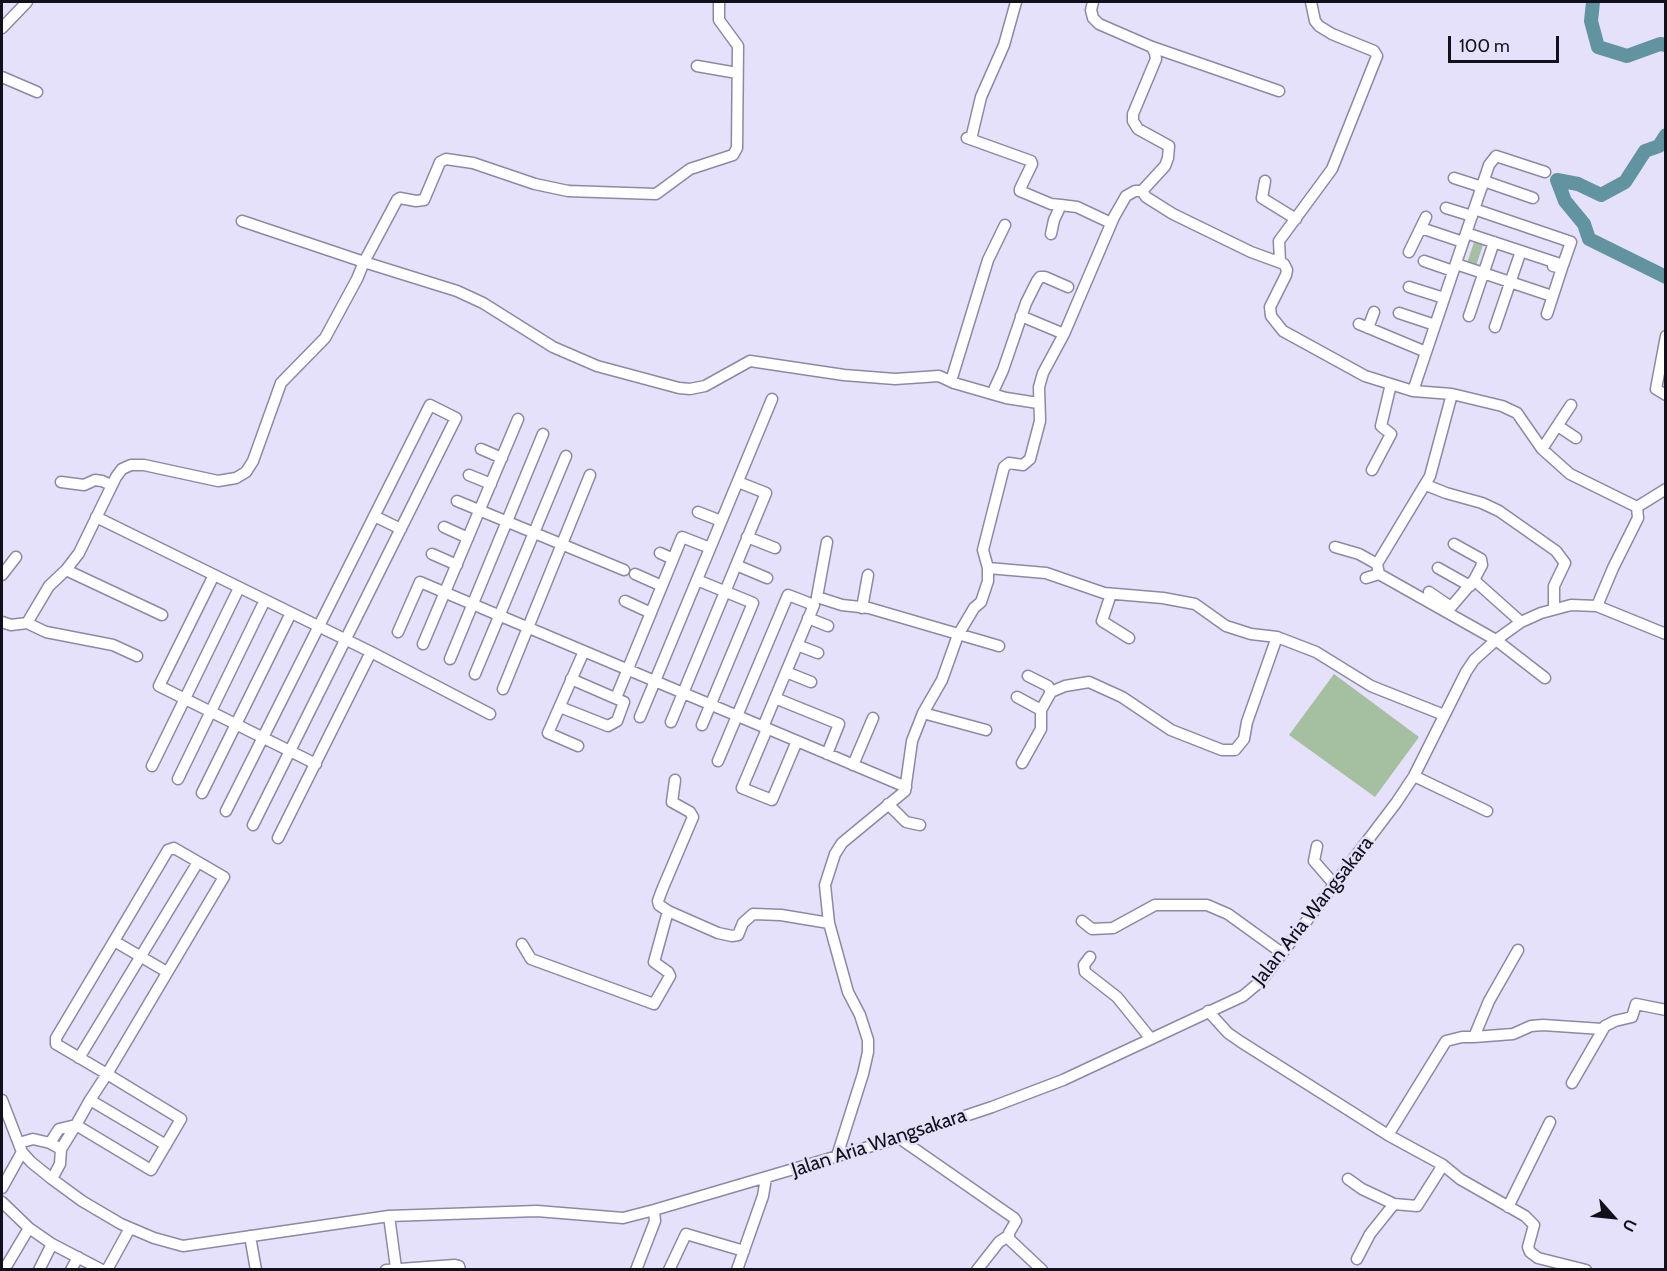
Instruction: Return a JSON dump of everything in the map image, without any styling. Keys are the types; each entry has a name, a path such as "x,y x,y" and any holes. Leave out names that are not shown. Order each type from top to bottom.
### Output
{"street":[{"path":"2,28 27,2"},
{"path":"27,623 49,586 66,570 79,553 111,485 122,469 131,465 144,465 219,481 236,478 246,472 253,461 281,383 324,338 397,200 400,198 424,200 440,162 446,159 473,163 535,184 568,191 656,194 690,169 735,153 737,148 738,46 720,20 719,2"},
{"path":"1016,2 1004,45 981,97 969,139 1032,161 1020,191 1051,204 1077,207 1111,223"},
{"path":"1094,2 1091,10 1099,24 1152,47 1279,92"},
{"path":"1280,262 1279,241 1332,169 1377,56 1374,51 1332,34 1319,26 1311,2"},
{"path":"1142,191 1165,166 1169,146 1138,129 1133,121 1133,114 1155,59 1152,47"},
{"path":"697,66 736,73"},
{"path":"2,77 37,92"},
{"path":"1413,391 1489,165 1496,156 1545,172"},
{"path":"1454,178 1533,198"},
{"path":"1265,181 1262,198 1296,219"},
{"path":"837,1156 863,1074 868,1040 860,1016 848,992 829,923 825,885 835,854 842,843 903,794 906,788 912,741 923,713 942,680 958,635 974,608 981,602 988,580 988,568 982,550 1000,482 1007,464 1023,465 1030,459 1040,421 1038,403 1040,380 1064,334 1111,223 1126,196 1135,190 1142,191 1146,197 1173,214 1251,252 1280,262 1287,270 1270,307 1270,316 1283,331 1365,376 1413,391 1452,394 1487,401 1517,413 1542,449 1570,474 1637,507"},
{"path":"1051,234 1061,205"},
{"path":"1446,208 1473,213 1571,242 1563,265 1520,253"},
{"path":"1409,252 1426,217"},
{"path":"242,221 457,291 483,303 553,347 597,366 679,388 690,389 705,386 750,361 844,375 895,379 939,376 1006,398 1038,403"},
{"path":"951,381 988,260 1005,225"},
{"path":"1421,228 1494,244 1562,268 1546,314"},
{"path":"1469,316 1494,244"},
{"path":"1495,327 1520,253"},
{"path":"1424,261 1484,273 1552,296"},
{"path":"992,394 1003,370 1032,288 1040,278 1045,277 1068,287"},
{"path":"1409,287 1444,298"},
{"path":"1374,312 1364,326 1426,352"},
{"path":"1399,313 1435,325"},
{"path":"1021,316 1064,334"},
{"path":"1665,336 1656,389 1665,395"},
{"path":"1372,470 1391,435 1381,426 1391,384"},
{"path":"1366,578 1378,569 1426,485 1452,394"},
{"path":"640,717 772,399"},
{"path":"226,812 430,405 456,418 253,825"},
{"path":"1542,449 1571,405"},
{"path":"423,644 518,419"},
{"path":"1558,426 1576,438"},
{"path":"450,659 543,434"},
{"path":"482,449 502,458"},
{"path":"475,674 566,456"},
{"path":"469,475 491,484"},
{"path":"503,689 591,475"},
{"path":"61,482 84,484 102,480 111,485"},
{"path":"671,722 766,493 738,482"},
{"path":"1426,485 1482,503 1499,511 1556,551 1565,563 1554,586 1554,609"},
{"path":"1637,507 1665,489"},
{"path":"457,501 624,570"},
{"path":"1597,606 1612,568 1638,518 1637,507"},
{"path":"698,512 721,521"},
{"path":"374,516 401,529"},
{"path":"96,518 370,652 490,714"},
{"path":"444,527 468,538"},
{"path":"618,693 682,537 710,548"},
{"path":"747,537 775,548"},
{"path":"827,542 817,597 999,646"},
{"path":"1429,592 1451,607 1472,583 1482,565 1480,559 1454,544"},
{"path":"1335,547 1359,554 1378,569 1496,640 1545,678"},
{"path":"660,553 673,559"},
{"path":"432,554 457,565"},
{"path":"2,575 16,557"},
{"path":"736,565 767,578"},
{"path":"988,568 1046,573 1095,591 1163,598 1195,604 1226,626 1251,634 1277,637 1316,652 1371,686 1444,714"},
{"path":"1438,568 1472,583 1521,622"},
{"path":"66,570 162,615"},
{"path":"635,574 662,586"},
{"path":"214,575 159,686 316,764"},
{"path":"862,608 868,575"},
{"path":"697,580 753,603 702,725"},
{"path":"398,632 420,582 906,788"},
{"path":"152,766 239,588"},
{"path":"1111,594 1102,621 1129,638"},
{"path":"718,761 788,595 814,605 775,698 742,788 772,800 797,741"},
{"path":"177,779 265,600"},
{"path":"625,601 651,613"},
{"name":"Jalan Aria Wangsakara","path":"21,1147 31,1162 82,1201 130,1228 183,1246 389,1216 537,1211 623,1218 899,1138 1063,1080 1253,990 1414,776 1444,714 1474,660 1521,622 1571,605 1597,606 1665,634"},
{"path":"202,793 291,613"},
{"path":"808,618 828,626"},
{"path":"2,622 10,625 27,623 46,632 113,645 137,656"},
{"path":"1022,763 1041,729 1041,710 1051,692 1065,686 1094,683 1122,697 1171,730 1222,750 1235,750 1240,747 1244,739 1247,722 1277,637"},
{"path":"797,645 818,653"},
{"path":"578,746 548,734 584,651"},
{"path":"278,838 370,652"},
{"path":"786,672 811,682"},
{"path":"1028,675 1048,686 1051,692"},
{"path":"560,706 608,726 617,721 624,702 571,679"},
{"path":"1017,697 1041,710"},
{"path":"775,698 839,724 826,754"},
{"path":"923,713 986,730"},
{"path":"853,765 873,718"},
{"path":"1414,776 1487,811"},
{"path":"675,780 672,801 690,812 693,817 658,901 659,905 718,933 732,936 738,935 743,923 753,914 781,915 829,923"},
{"path":"888,804 906,822 920,825"},
{"path":"1317,846 1314,861 1334,884"},
{"path":"50,1143 59,1129 76,1125 152,1170 181,1119 107,1074 56,1044 56,1038 171,848 224,878 107,1074 90,1100 76,1125 61,1149 60,1164 52,1179"},
{"path":"79,1058 198,862"},
{"path":"1082,921 1092,929 1113,928 1155,905 1207,905 1218,908 1241,922 1282,953"},
{"path":"522,944 531,959 654,1004 670,976 654,962 668,911"},
{"path":"114,941 167,972"},
{"path":"1474,1037 1489,1001 1518,950"},
{"path":"1090,957 1084,965 1085,972 1117,997 1151,1039"},
{"path":"1572,1083 1602,1029 1610,1022 1632,1017 1636,1004 1665,1010"},
{"path":"1208,1011 1228,1033 1241,1042 1388,1135 1443,1165 1460,1179 1525,1216 1534,1225 1528,1242 1530,1252 1538,1258 1586,1269"},
{"path":"1388,1135 1446,1041 1462,1037 1513,1034 1531,1026 1543,1024 1602,1029"},
{"path":"2,1100 21,1147"},
{"path":"90,1100 166,1145"},
{"path":"1508,1207 1550,1122"},
{"path":"899,1138 1016,1221 1008,1236 999,1242 977,1269"},
{"path":"2,1188 21,1147 33,1139 50,1143 61,1149"},
{"path":"1348,1179 1362,1189 1394,1204 1417,1206 1443,1165"},
{"path":"736,1269 764,1196 766,1178"},
{"path":"1357,1259 1370,1234 1394,1204"},
{"path":"2,1205 52,1244 102,1269"},
{"path":"636,1269 655,1221 654,1210"},
{"path":"389,1216 391,1269 455,1265 460,1269"},
{"path":"4,1269 29,1228"},
{"path":"107,1269 130,1228"},
{"path":"670,1269 686,1234 744,1251"},
{"path":"250,1236 256,1269"},
{"path":"1008,1236 1042,1269"},
{"path":"39,1269 52,1244"},
{"path":"71,1269 78,1257"}],"green space":[{"path":"1474,242 1483,245 1476,266 1467,263"},
{"path":"1334,674 1419,737 1375,797 1289,735"}],"waterway":[{"path":"1593,2 1591,21 1598,47 1627,56 1660,44 1666,45"},
{"path":"1666,135 1659,146 1645,151 1625,182 1601,195 1578,184 1557,180 1565,201 1584,224 1589,239 1666,277"}]}
